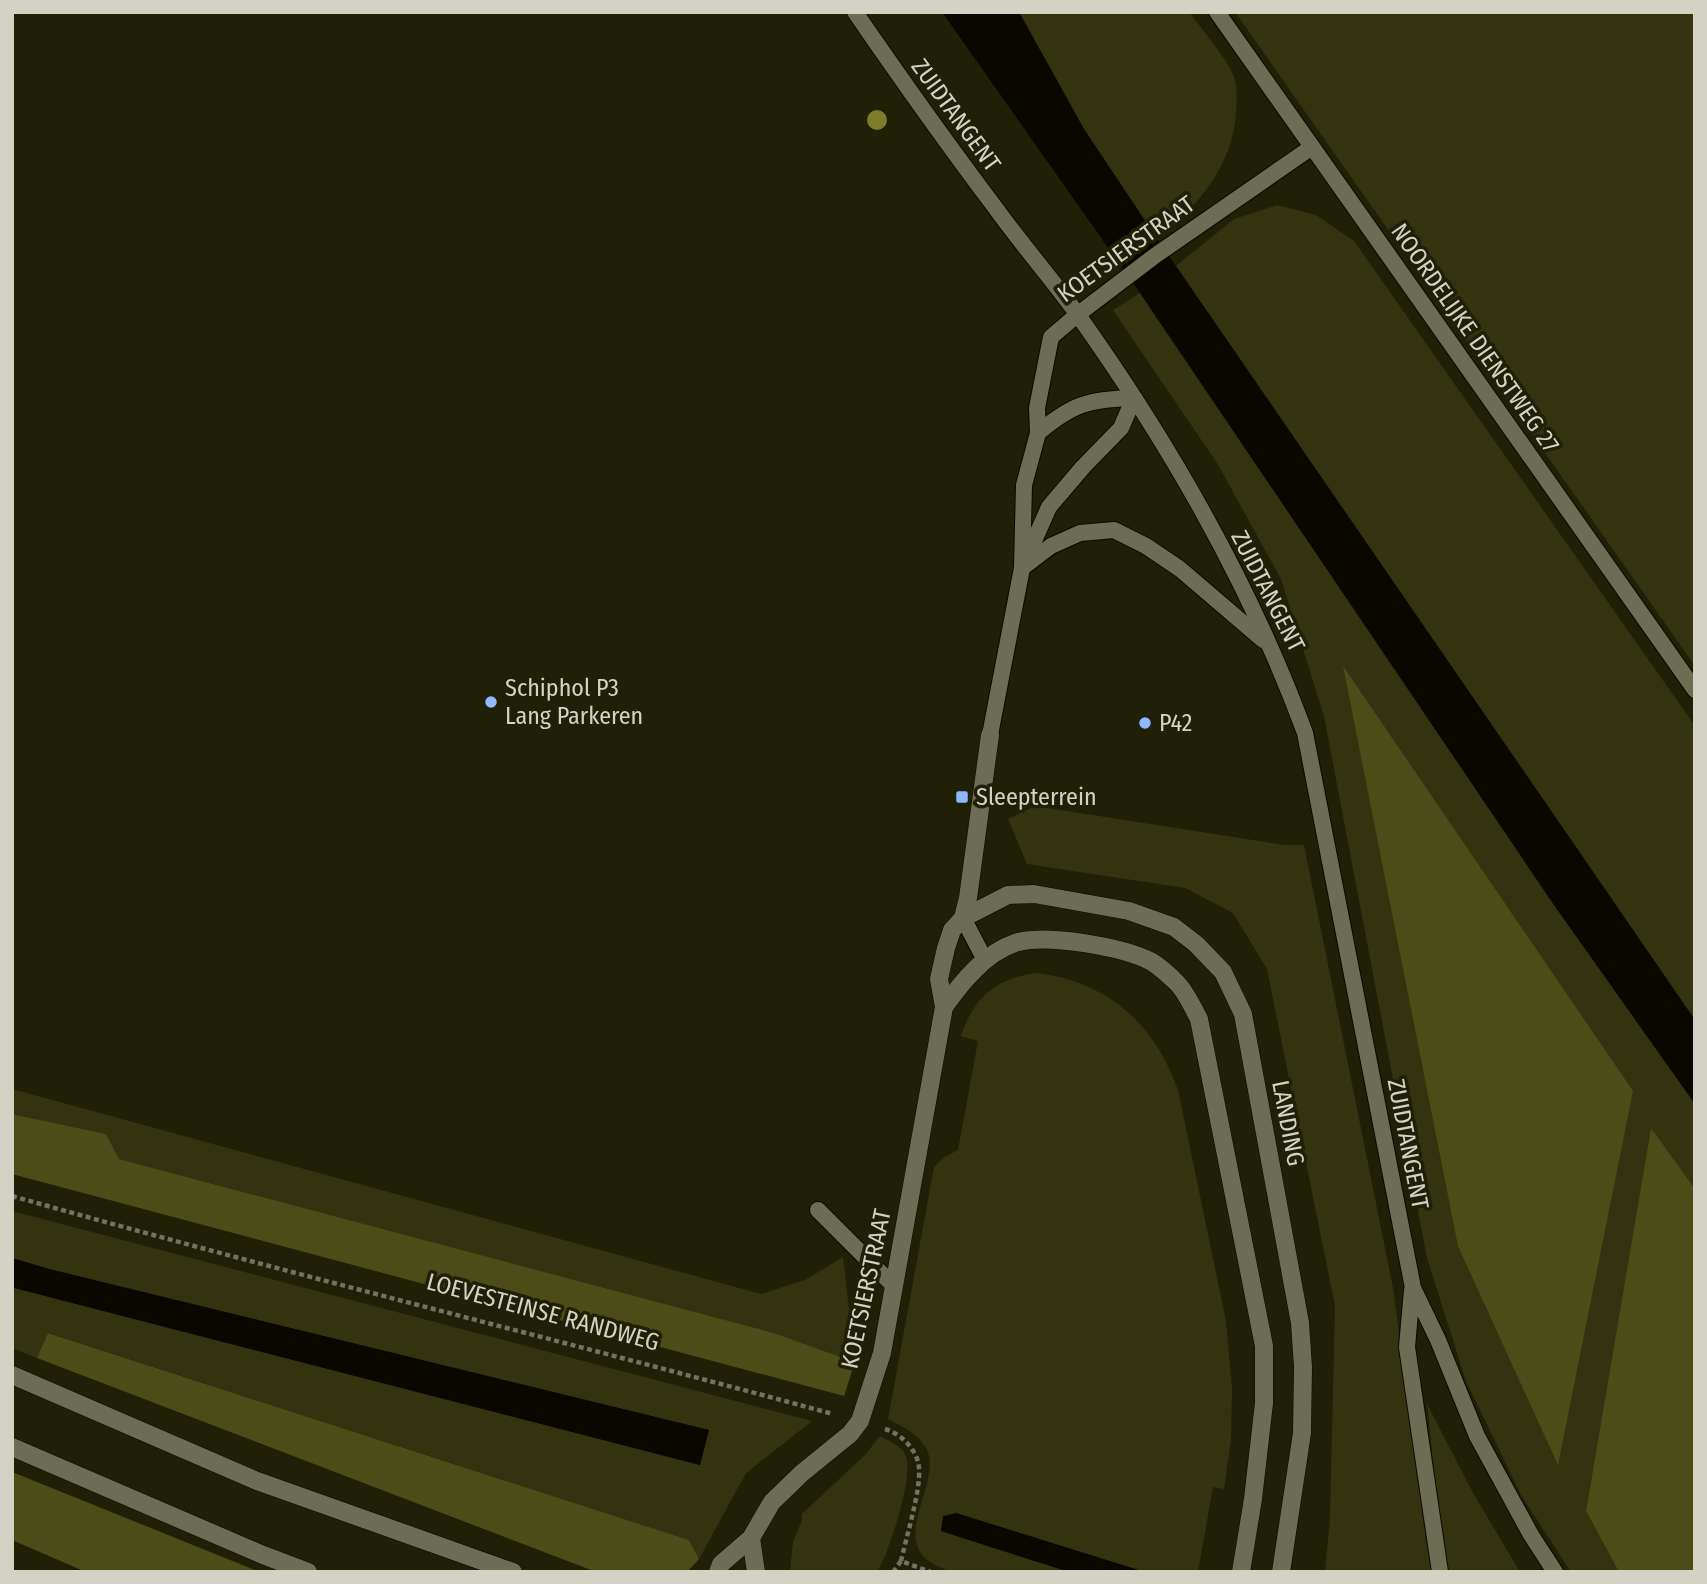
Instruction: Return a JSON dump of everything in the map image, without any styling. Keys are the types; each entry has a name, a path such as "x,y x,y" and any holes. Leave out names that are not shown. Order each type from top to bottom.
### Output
{"street":[{"name":"KOETSIERSTRAAT","path":"719,1572 721,1564 751,1538 772,1503 802,1473 850,1434 860,1421 882,1353 944,1007 939,979 952,930 963,918 968,898 990,735"},
{"name":"LANDING","path":"963,918 1007,895 1034,894 1129,911 1174,927 1196,944 1223,972 1242,1014 1300,1323 1303,1367 1302,1433 1281,1572"},
{"path":"985,960 1015,943 1051,940 1110,947 1152,962 1179,985 1199,1019 1264,1346 1264,1403 1241,1572"},
{"name":"KOETSIERSTRAAT","path":"944,1007 985,960"},
{"path":"12,1375 257,1482 513,1572"},
{"path":"12,1447 308,1572"},
{"path":"751,1538 756,1572"}],"lane":[{"name":"ZUIDTANGENT","path":"855,12 999,213 1077,314 1133,398 1203,513 1282,671 1305,733 1413,1288 1476,1436 1531,1535 1555,1572"},
{"name":"NOORDELIJKE DIENSTWEG 27","path":"1217,12 1695,690"},
{"name":"KOETSIERSTRAAT","path":"990,735 1022,568 1024,485 1038,433 1037,408 1051,337 1077,314 1166,248 1312,147"},
{"name":"KOETSIERSTRAAT","path":"1022,568 1049,508 1083,467 1121,428 1133,398"},
{"path":"1038,433 1073,407 1101,399 1133,398"},
{"path":"1022,568 1051,547 1080,533 1114,530 1146,546 1180,569 1269,645"},
{"path":"963,918 985,960"},
{"path":"818,1210 894,1286"},
{"name":"ZUIDTANGENT","path":"1413,1288 1407,1347 1440,1572"}],"path":[{"name":"LOEVESTEINSE RANDWEG","path":"12,1196 190,1246 621,1357 894,1432 915,1451 919,1468 901,1561"},
{"path":"893,1572 901,1561 931,1572"}],"shaded area":[{"path":"942,12 1019,12 1084,129 1158,240 1695,1020 1695,1104 1554,905 1140,293"},
{"path":"1019,12 1189,12 1233,73 1237,99 1234,131 1221,167 1199,198 1158,240 1084,129"},
{"path":"1235,12 1695,12 1695,666"},
{"path":"1277,205 1316,215 1354,241 1695,726 1695,1020 1176,266 1234,219"},
{"path":"1140,293 1554,905 1695,1104 1695,1189 1651,1129 1586,1511 1619,1572 1571,1572 1521,1495 1466,1381 1427,1258 1324,716 1281,579 1217,463 1113,310"},
{"path":"1343,666 1633,1091 1558,1465 1458,1246"},
{"path":"1035,806 1285,845 1304,845 1393,1288 1426,1540 1433,1572 1325,1572 1330,1518 1335,1306 1267,969 1233,913 1185,888 1027,864 1008,819"},
{"path":"1037,973 1086,986 1125,1010 1142,1026 1156,1045 1178,1090 1226,1321 1232,1389 1231,1439 1224,1489 1213,1487 1198,1572 1145,1572 956,1513 941,1531 1069,1572 955,1572 929,1561 918,1549 915,1533 930,1463 926,1448 919,1439 888,1419 934,1167 943,1158 958,1150 978,1041 961,1036 972,1011 988,992 1010,980"},
{"path":"12,1089 761,1294 805,1280 843,1257 855,1362 774,1333 119,1159 106,1134 12,1114"},
{"path":"12,1114 106,1134 119,1159 774,1333 855,1362 844,1396 12,1174"},
{"path":"1651,1128 1695,1189 1695,1572 1619,1572 1586,1511"},
{"path":"12,1211 812,1421 746,1473 699,1559 689,1540 49,1333 37,1358 12,1348 12,1287 700,1465 709,1430 12,1258"},
{"path":"12,1258 709,1430 700,1465 14,1288"},
{"path":"48,1333 689,1540 699,1559 687,1572 591,1570 37,1358"},
{"path":"1427,1404 1473,1493 1520,1572 1448,1572 1438,1509"},
{"path":"880,1436 902,1449 908,1466 899,1514 888,1549 877,1572 790,1572 793,1542 802,1514 865,1455"},
{"path":"12,1472 260,1572 86,1572 12,1540"},
{"path":"956,1513 1145,1572 1069,1572 941,1531 943,1516"}],"place":[{"name":"Schiphol P3 Lang Parkeren","path":"491,702"},
{"name":"P42","path":"1145,723"},
{"name":"Sleepterrein","path":"962,797"}]}
